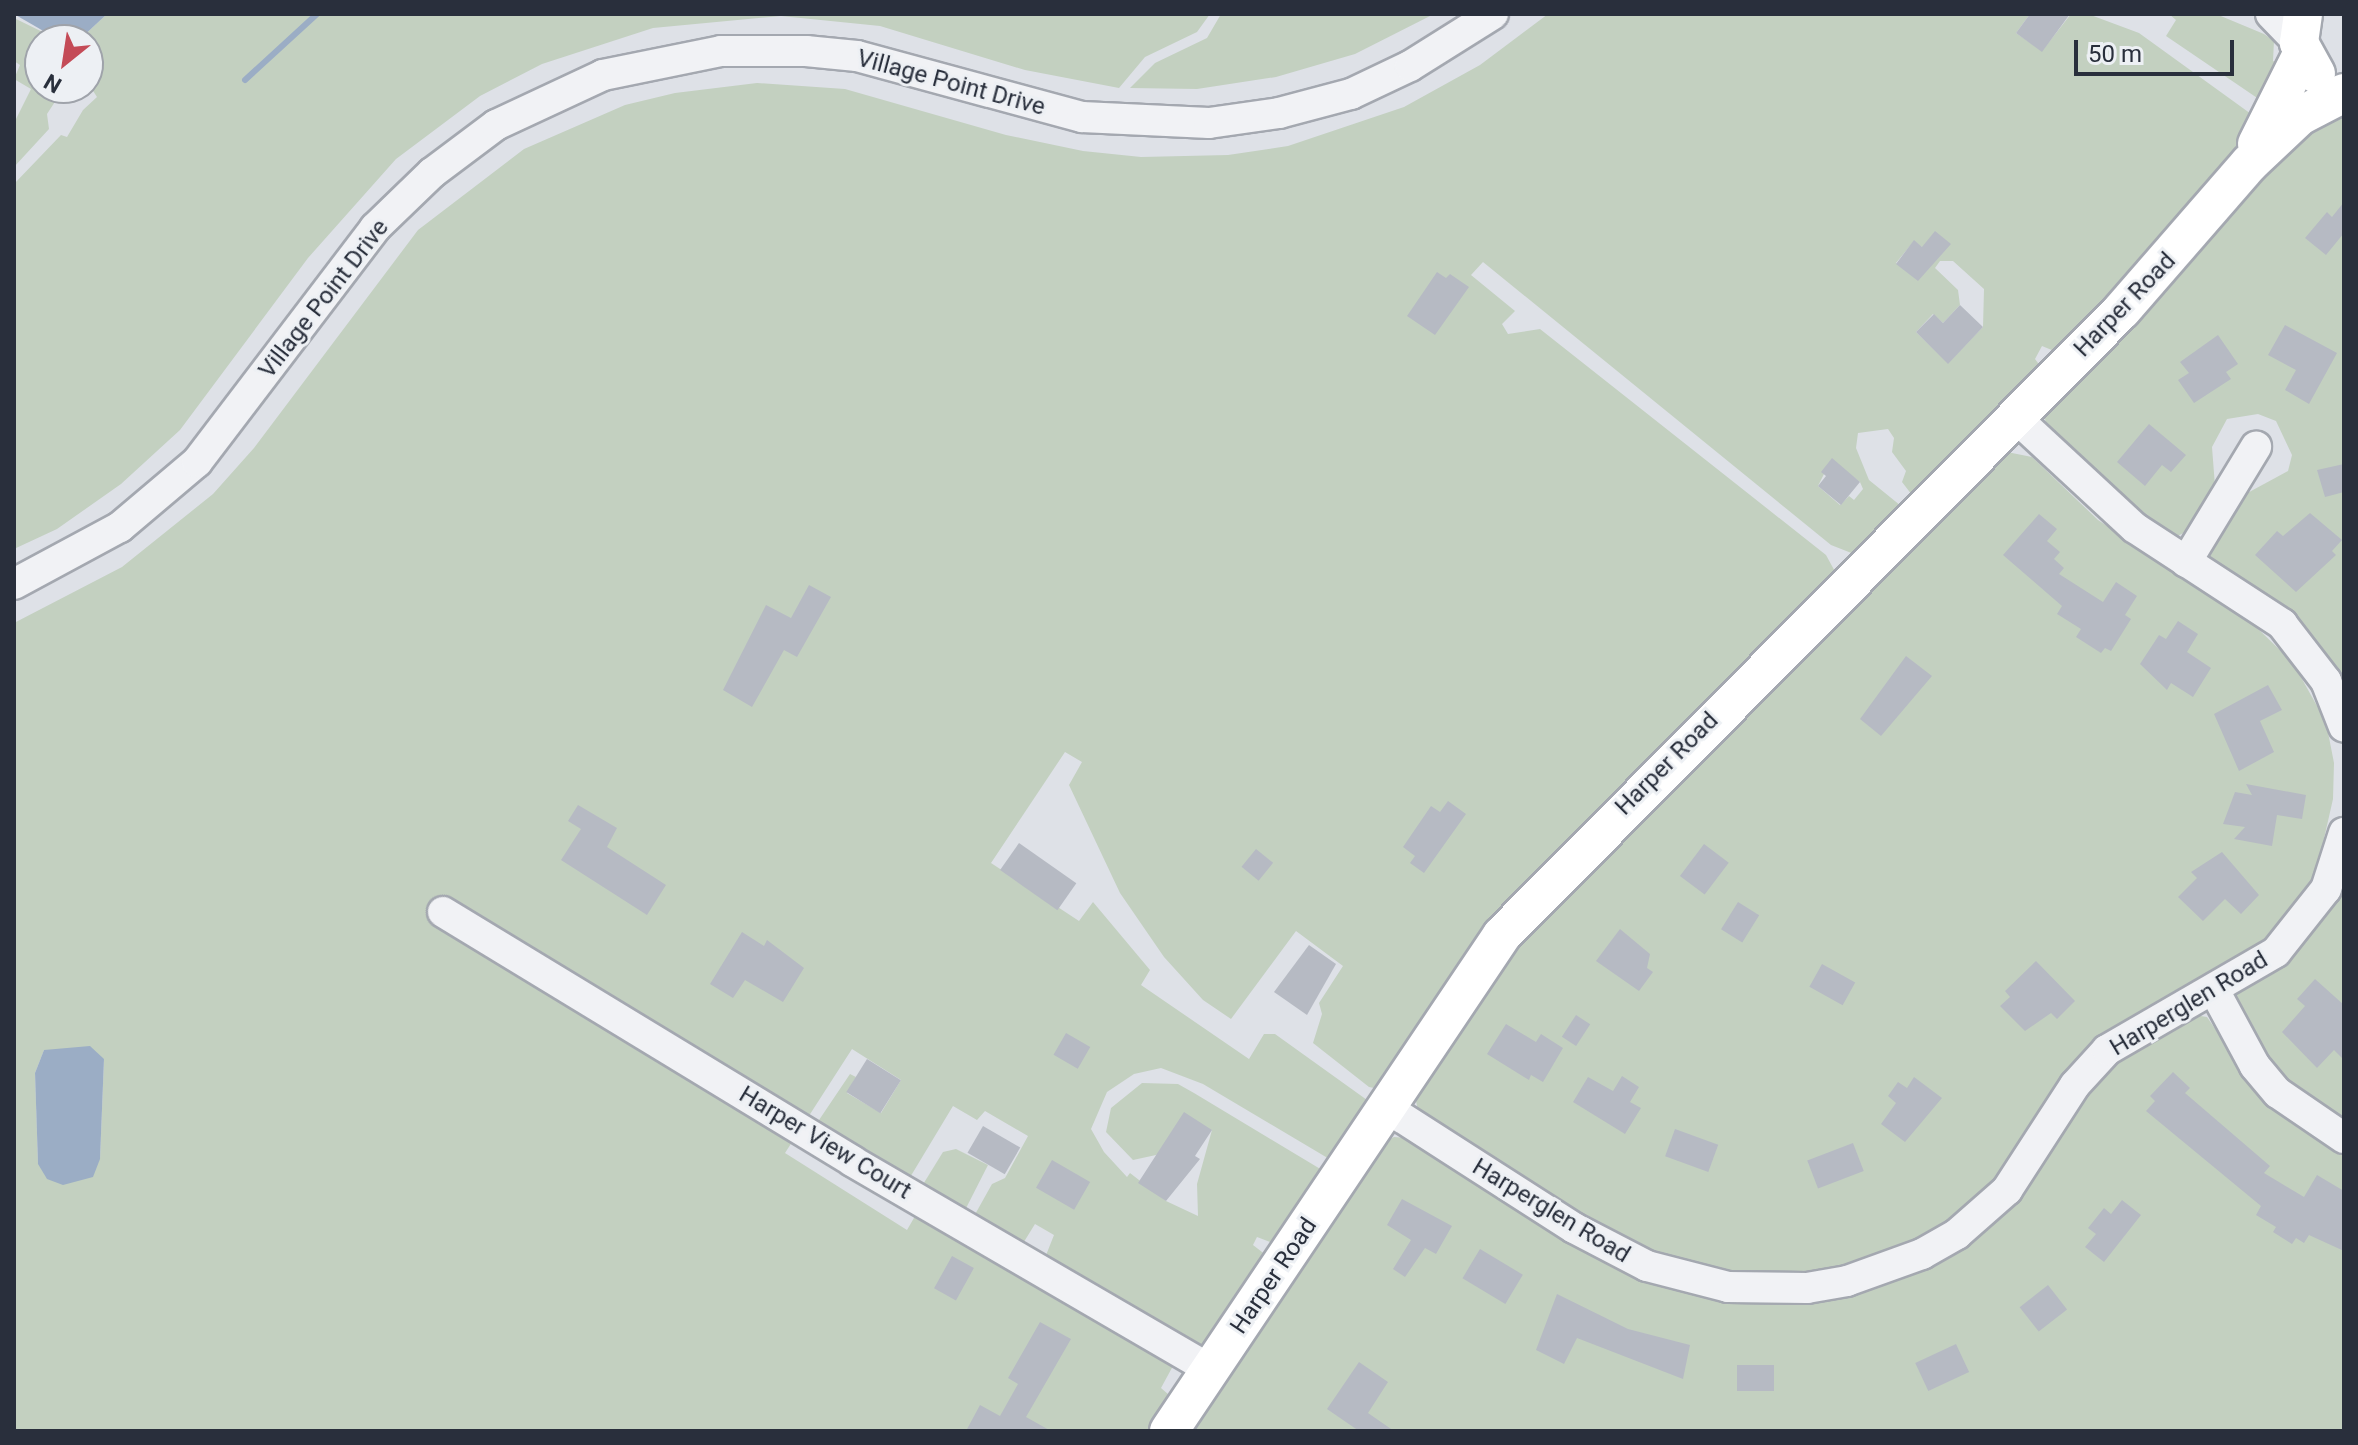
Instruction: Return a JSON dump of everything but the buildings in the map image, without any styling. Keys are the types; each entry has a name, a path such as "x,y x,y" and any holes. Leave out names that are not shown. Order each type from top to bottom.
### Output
{"main road":[{"path":"2301,37 2319,76 2344,87"},
{"name":"Harper Road","path":"2249,164 2301,37"},
{"name":"Harper Road","path":"1169,1431 1502,935 2152,278 2249,164 2300,116 2344,93"}],"street":[{"name":"Village Point Drive","path":"14,584 120,527 197,462 375,228 432,173 496,125 603,75 721,51 806,51 857,56 1082,117 1209,123 1279,113 1351,94 1410,66 1493,14"},
{"path":"2271,14 2301,37"},
{"path":"2015,417 2105,504 2186,562 2282,624 2326,681 2344,727"},
{"path":"2186,562 2256,447"},
{"name":"Harperglen Road","path":"1387,1108 1574,1228 1647,1266 1728,1287 1807,1288 1885,1270 1957,1234 2014,1181 2075,1085 2107,1050 2276,952 2304,921 2326,889 2344,833"},
{"name":"Harper View Court","path":"443,912 852,1161 1210,1369"},
{"path":"2214,990 2255,1066 2278,1093 2344,1138"}],"green space":[{"path":"107,14 1210,14 1197,32 1145,57 1119,88 1025,70 880,26 781,16 653,28 542,64 480,96 396,159 308,258 180,430 121,484 57,529 14,549 14,184 61,135 67,137 89,104 104,104 104,24 96,24"},
{"path":"1221,14 1434,14 1355,54 1276,77 1197,89 1130,88 1155,63 1207,38"},
{"path":"1548,14 2030,14 2016,33 2042,51 2071,14 2088,14 2139,33 2258,119 2180,220 2059,353 2042,346 2035,359 2044,371 1912,495 1902,482 1906,471 1892,452 1894,438 1888,429 1858,433 1856,448 1869,480 1906,510 1859,556 1831,545 1483,262 1471,275 1515,311 1502,324 1508,334 1540,329 1826,555 1838,577 1384,1090 1369,1087 1313,1043 1322,1014 1319,1003 1343,966 1296,931 1231,1019 1203,1000 1164,957 1120,893 1069,785 1082,762 1065,752 991,863 1079,921 1093,902 1150,970 1141,985 1249,1059 1264,1034 1275,1034 1367,1100 1371,1110 1331,1160 1203,1084 1161,1068 1134,1074 1107,1092 1091,1129 1104,1152 1127,1177 1130,1173 1166,1201 1198,1216 1197,1184 1212,1130 1156,1155 1133,1160 1106,1132 1111,1108 1142,1083 1178,1084 1327,1173 1280,1246 1257,1237 1253,1245 1271,1259 1212,1348 1186,1342 1161,1388 1176,1401 1155,1431 14,1431 14,623 122,567 213,494 254,448 418,230 524,149 625,105 675,93 757,83 845,89 1006,135 1083,151 1141,157 1228,155 1288,146 1404,107 1480,65","holes":["1914,241 1936,258 1918,280 1896,263","1940,261 1953,261 1984,289 1983,327 1948,363 1916,332 1933,314 1943,323 1960,305 1958,290 1935,268","1831,460 1860,482 1863,489 1854,500 1849,496 1840,505 1818,486","852,1049 901,1080 881,1113 847,1093 856,1077 850,1074 817,1123 909,1179 953,1106 977,1120 985,1111 1028,1136 1005,1178 992,1184 973,1218 1022,1245 1035,1224 1054,1235 1037,1278 918,1211 907,1230 785,1153","44,1050 104,1059 100,1159 38,1164 35,1073"]},
{"path":"2169,14 2216,14 2264,34 2274,41 2273,61 2278,63 2281,45 2261,27 2262,19 2286,37 2269,106 2166,36 2176,20"},
{"path":"14,18 26,24 24,85 14,79 20,65 14,61"},
{"path":"24,103 54,104 47,114 49,129 14,167 14,123"},
{"path":"2344,104 2344,704 2210,562 2207,550 2240,497 2288,471 2292,455 2276,421 2258,414 2227,419 2212,447 2215,486 2187,531 2176,537 2160,534 2049,436 2042,406 2214,233 2293,139"},
{"path":"2002,451 2032,457 2098,520 2249,620 2293,663 2326,722 2334,763 2333,799 2318,865 2305,892 2262,942 2096,1041 2063,1077 2008,1167 1970,1211 1870,1266 1764,1282 1632,1254 1419,1115 1414,1092 1532,918"},
{"path":"2344,873 2344,1123 2271,1067 2235,1005 2236,995"},
{"path":"2194,1015 2207,1017 2257,1090 2298,1128 2344,1153 2344,1431 1185,1431 1370,1150 1394,1137 1406,1138 1639,1277 1685,1291 1758,1302 1916,1269 2112,1063"},
{"path":"956,1149 988,1165 961,1218 922,1186 943,1152"}],"water":[{"path":"14,14 107,14 96,24 31,24"},
{"path":"90,1046 104,1059 100,1159 93,1177 63,1185 47,1179 38,1164 35,1073 44,1050"}],"waterway":[{"path":"245,80 317,14"}]}
